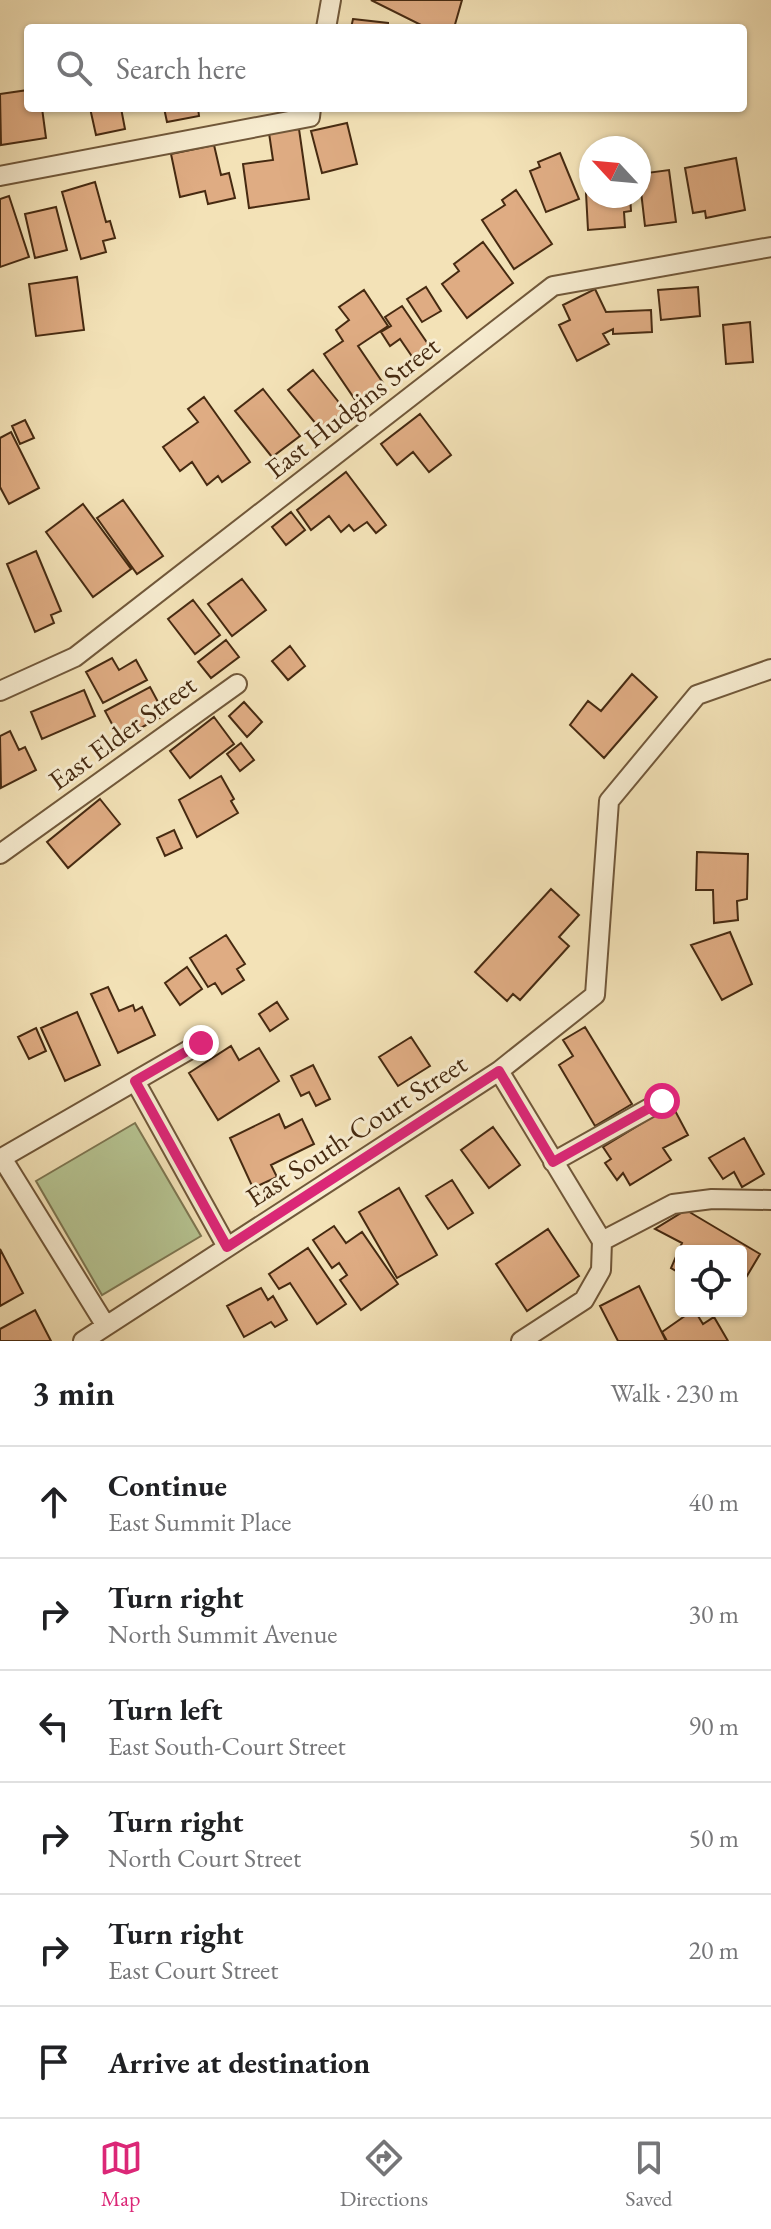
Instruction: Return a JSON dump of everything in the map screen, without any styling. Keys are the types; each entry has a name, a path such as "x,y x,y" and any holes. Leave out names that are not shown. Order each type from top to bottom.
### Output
{"street":[{"path":"327,24 331,0"},
{"path":"0,176 310,117 311,112"},
{"name":"East Hudgins Street","path":"0,691 75,657 553,286 771,247"},
{"name":"East South-Court Street","path":"83,1341 499,1071 595,995 609,801 697,695 771,669"},
{"name":"East Elder Street","path":"0,854 237,684"},
{"path":"106,1326 1,1158 201,1043"},
{"path":"499,1071 602,1241 601,1270 584,1300 521,1341"},
{"path":"135,1081 227,1247"},
{"path":"553,1162 662,1101"},
{"path":"602,1241 673,1204 712,1199 771,1200"}],"green space":[{"path":"135,1123 201,1236 102,1295 36,1181"}],"building":[{"path":"371,0 462,0 455,24 419,24"},
{"path":"353,19 388,23 388,24 352,24"},
{"path":"24,91 24,112 43,112 46,138 1,145 0,94"},
{"path":"91,112 122,112 125,129 96,135"},
{"path":"165,112 198,112 199,116 167,122"},
{"path":"347,123 357,164 322,173 311,131"},
{"path":"299,129 309,199 249,208 243,164 273,160 269,133"},
{"path":"214,145 221,175 229,173 235,198 208,204 205,191 180,197 171,154"},
{"path":"560,153 579,199 546,212 530,171 540,167 538,162"},
{"path":"736,158 745,210 706,218 705,211 693,213 685,168"},
{"path":"669,170 676,222 645,226 643,208 651,208 651,172"},
{"path":"95,182 106,222 110,221 115,238 103,241 106,252 81,259 62,192"},
{"path":"516,190 552,244 514,269 482,220 505,205 502,200"},
{"path":"9,196 29,257 0,267 0,199"},
{"path":"56,207 67,250 35,258 25,214"},
{"path":"587,208 631,208 631,211 624,212 625,227 588,230"},
{"path":"483,242 513,283 467,318 442,284 459,271 454,264"},
{"path":"77,277 84,330 36,336 29,284"},
{"path":"426,287 441,311 422,322 407,299"},
{"path":"698,287 700,316 661,320 658,290"},
{"path":"595,289 606,312 651,310 652,332 613,334 613,329 603,334 609,344 577,361 559,325 570,320 563,305"},
{"path":"364,290 388,326 358,346 383,383 356,401 324,354 343,341 336,330 349,320 339,307"},
{"path":"402,306 430,347 413,358 400,339 390,346 381,332 391,326 385,317"},
{"path":"750,322 753,362 726,364 723,325"},
{"path":"313,370 345,410 321,430 288,390"},
{"path":"263,389 300,436 272,457 235,411"},
{"path":"204,397 250,462 222,482 218,476 207,485 192,462 180,471 163,447 198,422 188,409"},
{"path":"420,414 451,455 429,472 413,452 397,465 381,444"},
{"path":"25,420 34,438 20,444 12,426"},
{"path":"11,432 39,488 9,504 0,487 0,438"},
{"path":"346,472 386,525 376,533 367,522 354,531 349,525 341,532 329,516 311,530 297,510"},
{"path":"123,500 163,556 137,574 97,518"},
{"path":"83,504 131,569 93,597 46,532"},
{"path":"291,512 305,530 286,545 272,527"},
{"path":"36,551 61,611 51,615 54,623 35,632 7,564"},
{"path":"242,579 266,610 232,636 208,604"},
{"path":"193,600 220,635 195,654 168,619"},
{"path":"226,640 239,657 211,678 198,662"},
{"path":"290,646 305,666 288,680 272,661"},
{"path":"112,658 119,670 136,660 147,680 103,703 86,672"},
{"path":"632,674 657,697 604,758 570,725 588,701 601,711"},
{"path":"150,687 165,715 120,739 105,711"},
{"path":"84,690 95,716 42,739 31,712"},
{"path":"244,702 262,722 247,737 229,716"},
{"path":"214,717 234,744 190,778 170,751"},
{"path":"10,731 19,750 25,747 36,770 1,788 0,736"},
{"path":"241,743 254,760 240,771 227,754"},
{"path":"221,776 238,813 197,837 179,800"},
{"path":"100,799 120,824 68,868 47,842"},
{"path":"174,830 182,848 165,856 157,838"},
{"path":"697,852 748,854 747,899 737,901 738,920 714,923 713,890 696,890"},
{"path":"551,889 579,915 559,937 569,946 520,1000 513,994 507,1001 475,972"},
{"path":"730,932 752,984 722,1000 691,945"},
{"path":"226,935 245,964 237,969 244,980 222,994 215,983 208,987 190,958"},
{"path":"187,967 202,989 180,1005 165,983"},
{"path":"108,987 119,1011 133,1005 135,1011 142,1007 155,1035 118,1053 91,994"},
{"path":"277,1002 288,1019 270,1031 259,1014"},
{"path":"77,1012 100,1065 65,1081 41,1028"},
{"path":"585,1027 632,1104 595,1126 559,1065 573,1056 563,1040"},
{"path":"36,1028 46,1051 29,1059 18,1037"},
{"path":"411,1037 430,1066 398,1086 379,1057"},
{"path":"231,1046 239,1060 259,1048 279,1081 218,1120 189,1073"},
{"path":"313,1065 330,1099 316,1106 309,1092 301,1096 291,1076"},
{"path":"672,1105 688,1135 663,1148 671,1160 630,1185 623,1173 617,1180 605,1163 611,1159 603,1147"},
{"path":"279,1114 285,1128 302,1119 314,1144 271,1165 277,1177 253,1188 230,1138"},
{"path":"493,1127 520,1165 489,1188 461,1150"},
{"path":"744,1138 764,1174 742,1187 734,1172 723,1179 709,1158"},
{"path":"452,1180 473,1213 448,1229 426,1196"},
{"path":"399,1188 437,1255 397,1278 359,1212"},
{"path":"686,1210 745,1245 681,1245 655,1229"},
{"path":"334,1226 346,1243 362,1232 398,1284 361,1310 340,1280 347,1275 339,1263 332,1268 313,1240"},
{"path":"548,1229 579,1276 527,1311 496,1264"},
{"path":"747,1246 760,1254 747,1276"},
{"path":"308,1248 346,1304 317,1324 290,1283 279,1289 269,1274"},
{"path":"0,1249 23,1293 0,1306"},
{"path":"639,1286 666,1341 618,1341 600,1306"},
{"path":"261,1288 268,1300 273,1296 287,1320 275,1327 271,1322 244,1337 227,1306"},
{"path":"35,1310 51,1341 0,1341 0,1329"},
{"path":"683,1317 699,1317 703,1324 714,1317 728,1341 667,1341 662,1332"}],"route":[{"path":"201,1043 135,1081 227,1247 499,1071 553,1162 662,1101"}]}
